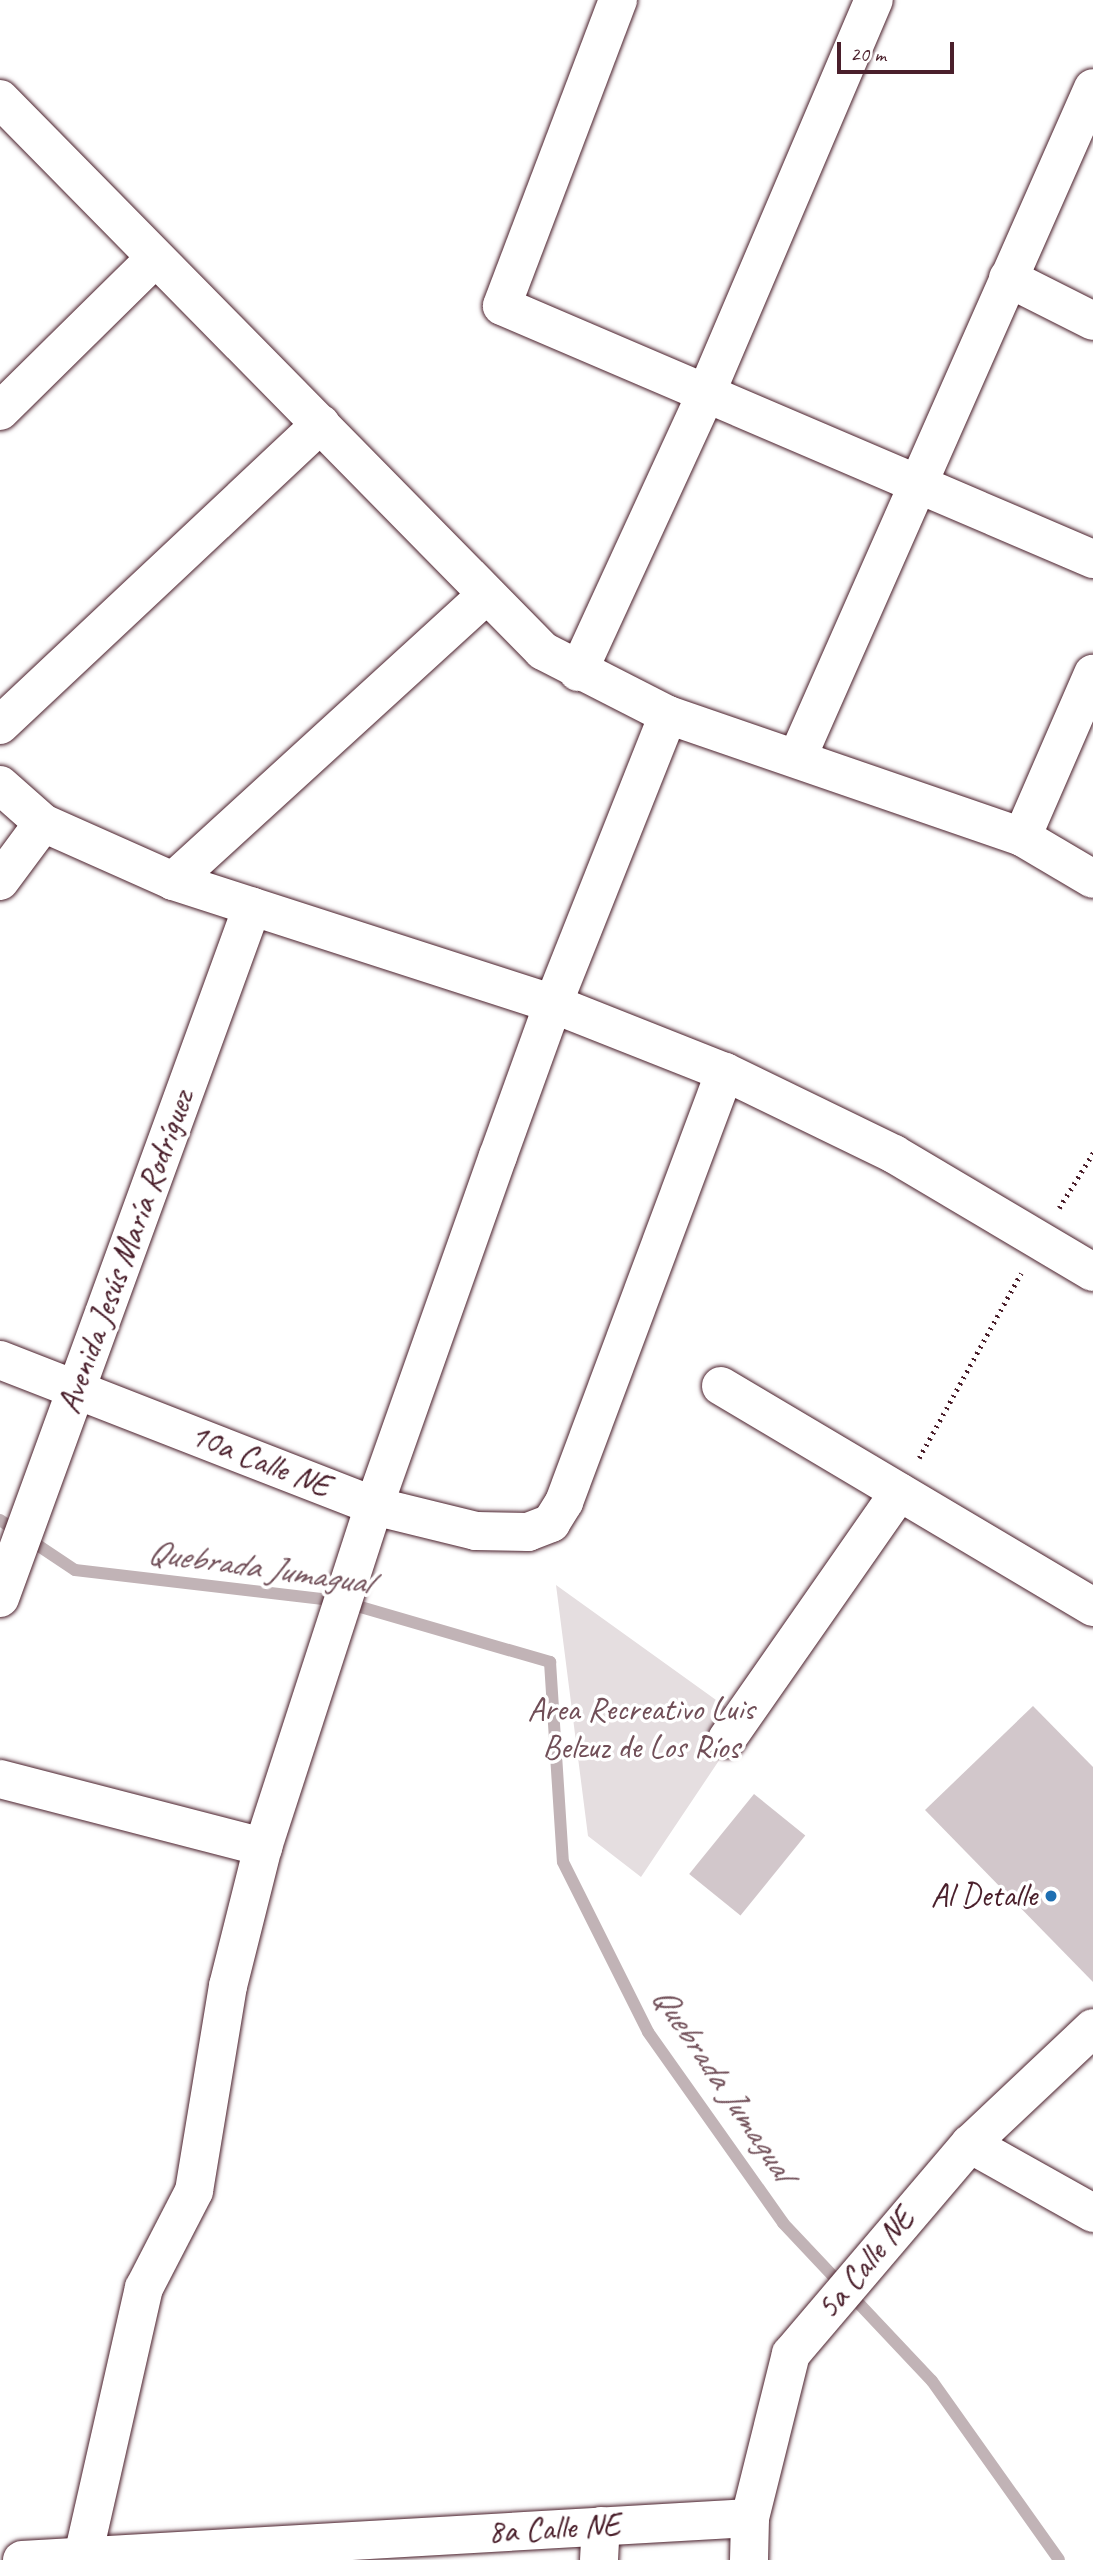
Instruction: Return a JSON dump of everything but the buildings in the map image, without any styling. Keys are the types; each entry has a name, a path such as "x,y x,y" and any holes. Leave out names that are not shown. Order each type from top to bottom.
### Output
{"street":[{"path":"618,0 502,306 707,391 915,486 1093,559"},
{"path":"578,672 707,391 874,0"},
{"path":"798,756 1093,88"},
{"path":"0,99 543,651 578,672 668,715 798,756 1022,837 1093,879"},
{"path":"0,411 155,258"},
{"path":"1007,278 1093,321"},
{"path":"0,725 321,424"},
{"path":"173,881 487,594"},
{"path":"1022,837 1093,674"},
{"path":"83,2556 144,2288 194,2191 228,1986 263,1847 374,1506 553,1004 668,715"},
{"path":"0,785 43,823 173,881 553,1004 725,1072 894,1154 1093,1272"},
{"path":"0,881 43,823"},
{"name":"Avenida Jesús María Rodríguez","path":"3,1589 252,907"},
{"name":"10a Calle NE","path":"0,1360 78,1388 374,1506 476,1531 528,1532 551,1523 564,1502 725,1072"},
{"path":"721,1387 1093,1607"},
{"path":"727,1739 900,1492"},
{"path":"0,1779 263,1847"},
{"name":"5a Calle NE","path":"749,2560 750,2518 791,2354 970,2144 1093,2028"},
{"path":"970,2144 1093,2213"},
{"name":"8a Calle NE","path":"22,2560 83,2556 600,2543 750,2518"}],"path":[{"path":"900,1492 1040,1239 1093,1153"}],"green space":[{"name":"Area Recreativo Luis Belzuz de Los Ríos","path":"556,1585 730,1710 705,1741 724,1753 641,1877 588,1836"}],"waterway":[{"name":"Quebrada Jumagual","path":"0,1520 75,1570 340,1601 550,1662 563,1862 648,2032 783,2223 932,2381 1059,2560"}],"place":[{"name":"Al Detalle","path":"1051,1896"}]}
